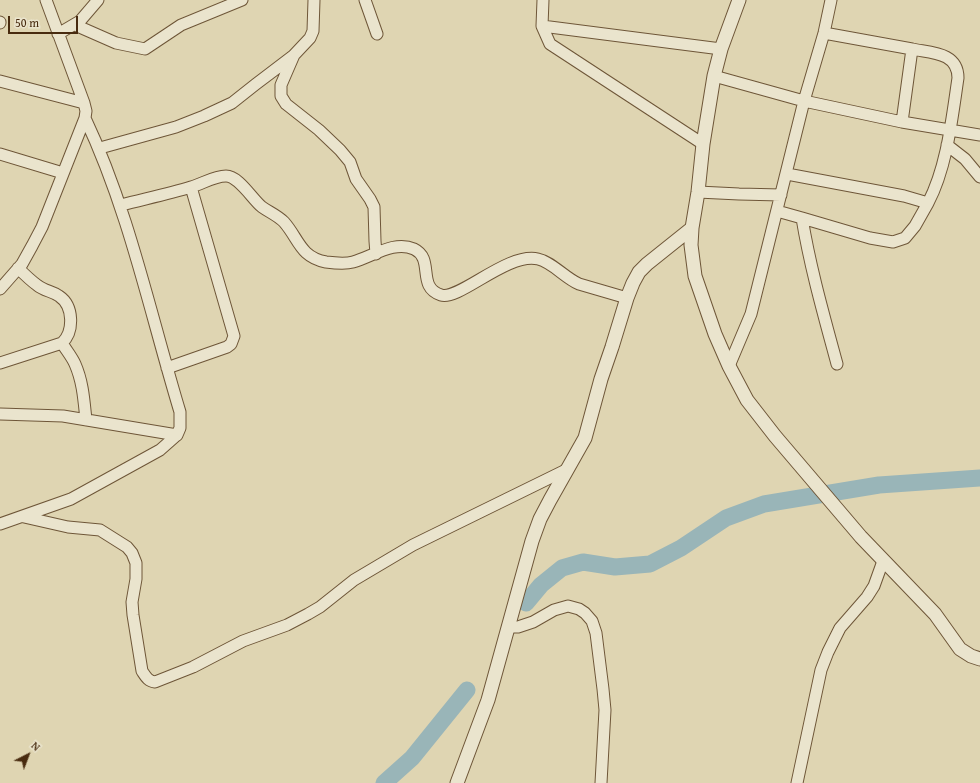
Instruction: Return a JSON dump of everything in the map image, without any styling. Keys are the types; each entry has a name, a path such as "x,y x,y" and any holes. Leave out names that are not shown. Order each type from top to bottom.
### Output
{"street":[{"path":"0,289 18,268 32,246 85,118 86,111 84,103 46,0"},
{"path":"58,34 80,21 98,0"},
{"path":"75,25 116,43 144,49 181,25 242,0"},
{"path":"100,148 176,127 221,109 236,101 294,56 310,38 313,31 314,0"},
{"path":"365,0 377,34"},
{"path":"543,0 542,26 548,40 557,49 702,144"},
{"path":"739,0 714,76 702,144 698,192 692,228 691,245 695,276 715,334 729,366 747,400 774,436 861,537 935,614 960,649 971,656 980,659"},
{"path":"729,366 751,314 804,102 824,33 831,0"},
{"path":"542,26 722,49"},
{"path":"777,211 870,238 893,242 905,238 915,226 939,180 950,130 958,78 956,66 952,60 944,55 824,33"},
{"path":"902,122 912,49"},
{"path":"294,56 281,85 280,96 286,104 319,130 350,162 356,179 374,207 376,254"},
{"path":"714,76 804,102 902,122 980,135"},
{"path":"0,81 84,103"},
{"path":"0,524 24,517 71,499 160,450 177,435 180,428 180,412 121,205 100,148 85,118"},
{"path":"947,145 965,159 980,177"},
{"path":"0,154 63,173"},
{"path":"787,174 904,196 928,203"},
{"path":"121,205 191,188 226,176 231,177 240,183 261,206 285,223 303,250 316,260 328,262 352,262 398,246 406,247 418,252 425,261 426,281 429,287 436,293 445,296 461,290 509,263 536,258 548,263 572,281 627,298"},
{"path":"167,368 227,347 231,344 234,336 191,188"},
{"path":"698,192 781,195"},
{"path":"802,218 820,303 837,364"},
{"path":"457,783 488,700 532,541 550,500 585,438 601,378 627,298 636,278 646,264 692,228"},
{"path":"0,363 62,343 68,336 70,315 67,304 57,294 36,285 18,268"},
{"path":"62,343 71,356 77,369 84,395 86,420"},
{"path":"0,414 63,416 177,435"},
{"path":"24,517 68,527 100,530 127,547 132,553 136,563 136,579 132,602 132,615 142,671 146,679 150,682 155,682 193,667 243,640 286,625 308,614 320,607 354,580 413,545 568,469"},
{"path":"797,783 820,677 828,652 834,637 844,622 867,598 876,581 883,561"},
{"path":"508,627 525,625 554,610 568,606 579,609 588,615 592,621 596,633 605,710 601,783"}],"waterway":[{"path":"526,603 541,585 562,568 583,562 615,567 650,564 681,548 726,518 764,504 879,485 980,478"},
{"path":"384,783 412,758 467,690"}]}
